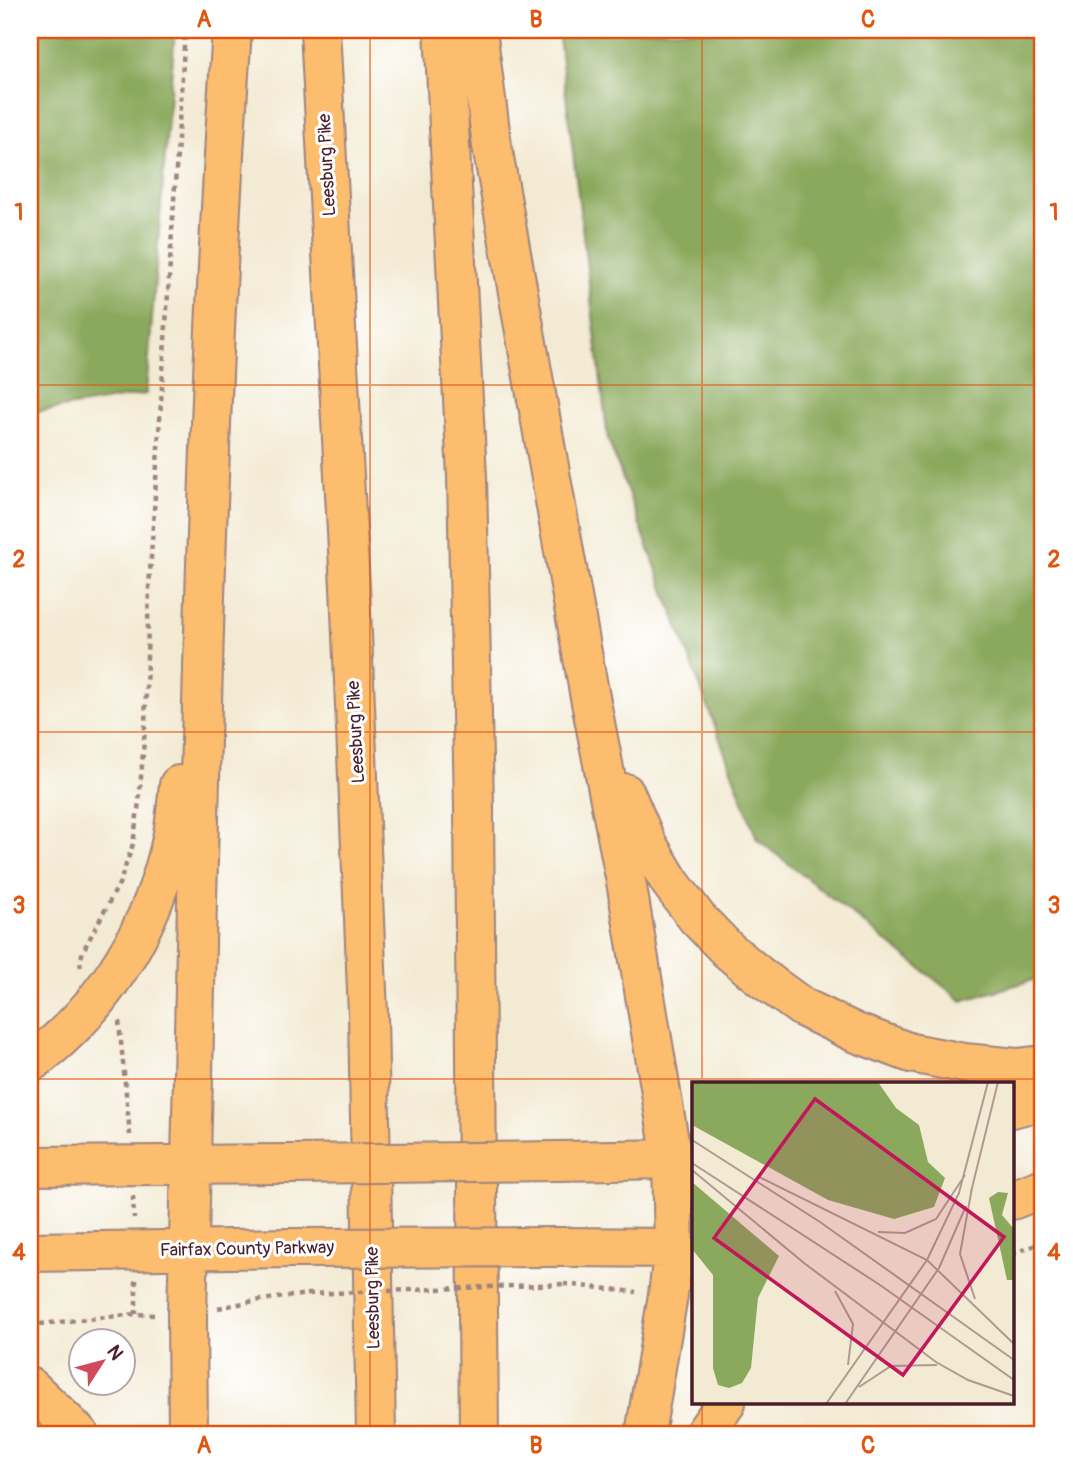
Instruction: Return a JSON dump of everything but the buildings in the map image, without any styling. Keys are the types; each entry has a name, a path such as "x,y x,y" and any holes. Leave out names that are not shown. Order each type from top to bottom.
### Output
{"main road":[{"path":"188,1434 187,1315 205,547 232,30"},
{"name":"Leesburg Pike","path":"320,30 368,1000 376,1434"},
{"path":"444,30 468,504 474,820 479,1434"},
{"path":"477,30 492,146 589,692 682,1158 683,1247 668,1295 645,1434"},
{"path":"30,1063 78,1020 102,993 126,958 144,923 160,882 173,834 205,547"},
{"path":"589,692 624,792 646,842 670,882 697,918 728,950 762,978 802,1007 854,1032 911,1053 964,1063 1017,1068 1043,1065"},
{"path":"1014,1107 1043,1100"},
{"path":"30,1166 682,1158"},
{"path":"1014,1180 1043,1172"},
{"path":"1014,1199 1043,1188"},
{"name":"Fairfax County Parkway","path":"30,1252 291,1248 564,1266 683,1247"},
{"path":"30,1387 79,1434"},
{"path":"704,1434 725,1404"}],"path":[{"path":"136,1314 129,1118 117,1009 83,972 80,962 83,951 120,882 133,844 139,802 145,729 149,588 185,30"},
{"path":"1014,1253 1043,1242"},
{"path":"308,1294 564,1266 668,1295"}],"green space":[{"path":"30,30 175,30 146,394 30,413"},
{"path":"558,30 1043,30 1043,977 962,1001 757,839 608,439"}]}
